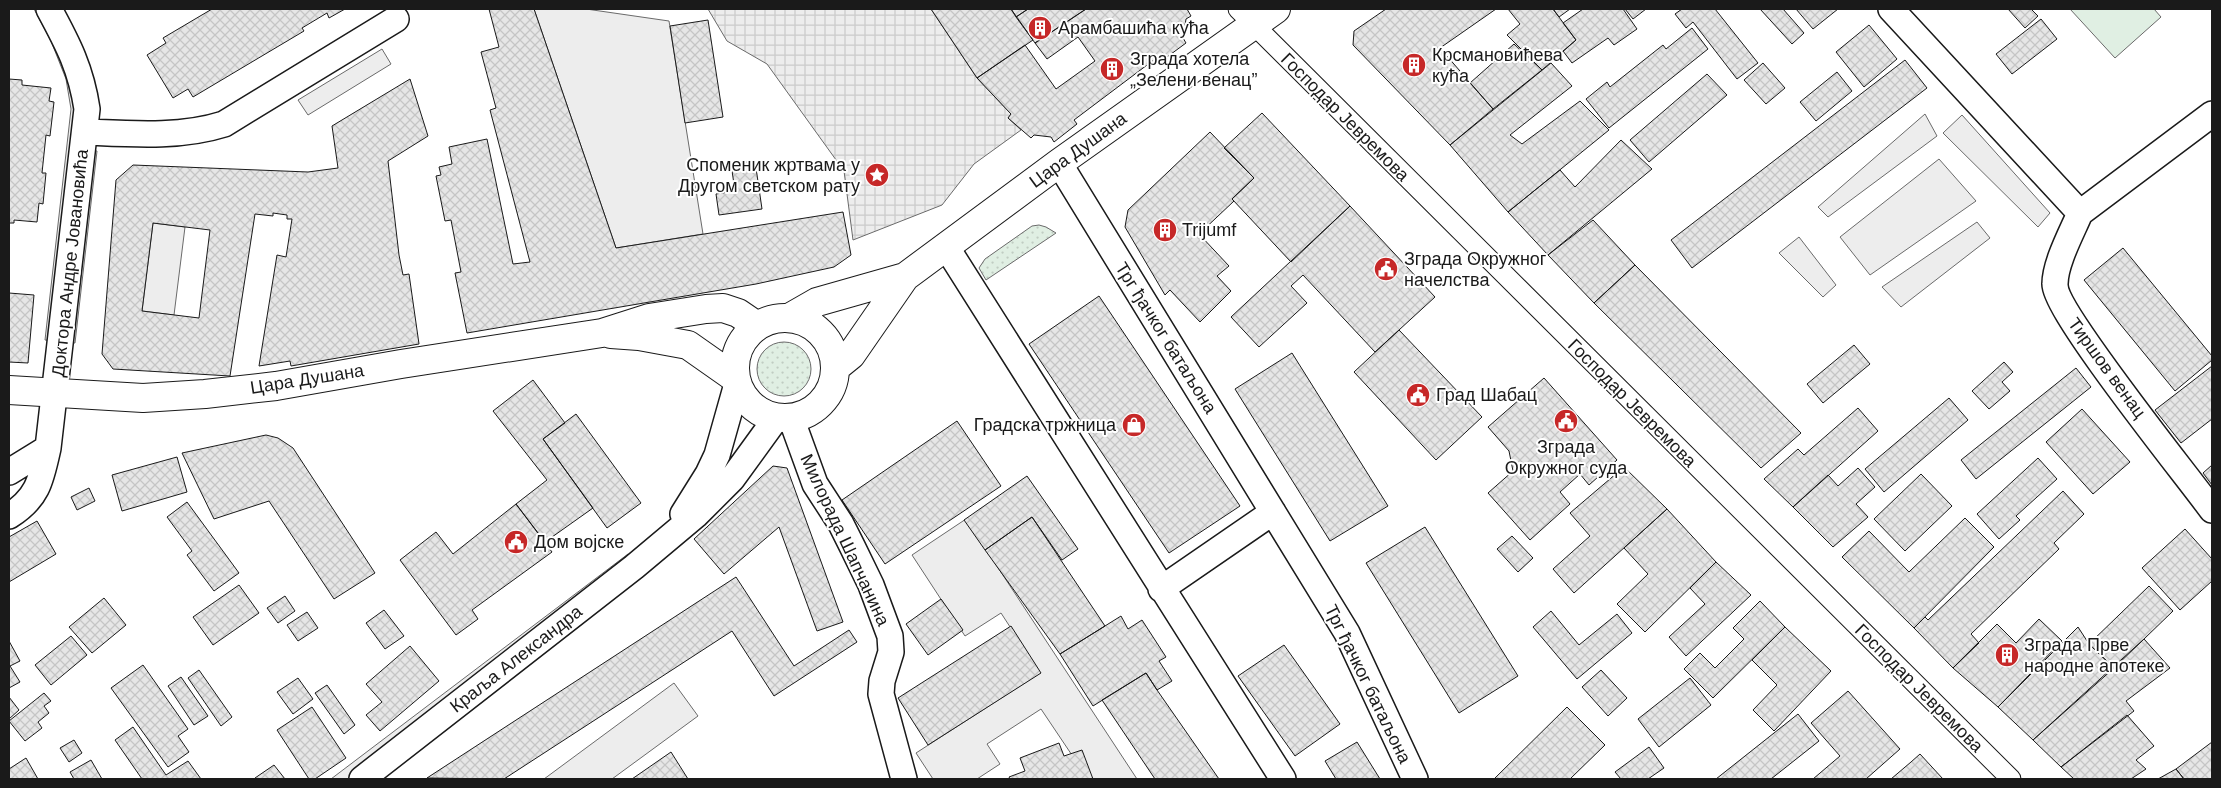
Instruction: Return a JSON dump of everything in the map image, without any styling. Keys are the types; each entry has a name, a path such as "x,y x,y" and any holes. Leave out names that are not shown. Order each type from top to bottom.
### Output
{"main road":[{"name":"Цара Душана","path":"789,318 816,302 905,277 947,248 1059,163 1246,17 1276,9"},
{"name":"Цара Душана","path":"835,368 851,355 905,277"},
{"name":"Цара Душана","path":"9,390 143,398 205,394 276,386 410,362 602,333 649,318 706,309 723,308 738,312 757,326"},
{"path":"789,318 803,322 816,329 826,340 833,353 835,368 832,384 824,400 812,411 784,417 769,416 755,408 744,398 736,381 734,363 738,348 746,336 757,326 772,319 789,318"},
{"name":"Цара Душана","path":"602,333 639,336 688,345 736,381"}],"street":[{"name":"Доктора Андре Јовановића","path":"9,516 34,494 42,474 48,448 87,109 82,79 67,42 49,9"},
{"path":"1891,9 2080,213 2212,114"},
{"name":"Господар Јевремова","path":"1246,17 2011,779"},
{"name":"Доктора Андре Јовановића","path":"85,132 179,132 224,124 396,19"},
{"name":"Трг ђачког батаљона","path":"1059,163 1347,632 1415,779"},
{"name":"Тиршов венац","path":"2080,213 2057,271 2054,285 2060,302 2079,333 2212,510"},
{"path":"947,248 1283,779"},
{"name":"Краља Александра","path":"668,538 718,455 736,381"},
{"name":"Краља Александра","path":"370,777 696,515 732,479 784,417"},
{"name":"Милорада Шапчанина","path":"784,417 815,484 841,524 860,563 890,636 891,652 882,681 881,694 904,779"},
{"path":"9,472 48,448"},
{"path":"1162,589 1273,512"}],"green space":[{"path":"2070,9 2154,9 2161,17 2115,58"},
{"path":"1039,225 1056,233 986,280 979,268 985,259 1032,226"},
{"path":"779,342 789,342 799,346 807,354 811,369 807,384 799,392 789,396 779,396 769,392 761,384 757,374 757,364 761,354 769,346"}],"shaded area":[{"path":"34,9 41,9 59,44 80,111 54,341 45,340 71,109 66,79 51,41"},
{"path":"534,9 586,9 669,21 703,234 616,248"},
{"path":"708,9 931,9 977,78 1011,114 1008,118 1021,130 974,164 942,205 853,240 844,171 767,64 727,41"},
{"path":"382,49 391,64 308,115 298,100"},
{"path":"1925,114 1937,136 1828,217 1818,207"},
{"path":"1962,115 2050,213 2038,227 1943,133"},
{"path":"88,150 97,151 75,343 67,342"},
{"path":"1939,159 1976,201 1870,275 1840,237"},
{"path":"1977,222 1990,238 1901,307 1882,287"},
{"path":"153,223 185,227 174,315 142,311"},
{"path":"1799,237 1836,285 1823,297 1779,253"},
{"path":"966,519 1137,779 1088,779 1041,709 987,744 1000,764 977,779 933,779 916,753 1040,673 1001,613 965,636 912,555"},
{"path":"628,554 635,563 356,779 331,779"},
{"path":"674,683 698,716 612,779 544,779"}],"building":[{"path":"212,9 345,9 329,18 327,13 302,28 304,31 193,97 188,89 173,98 147,55 166,43 163,38"},
{"path":"489,9 534,9 616,248 843,212 851,255 834,267 756,284 467,333 455,273 461,272 451,220 445,221 436,176 441,175 439,167 452,164 449,147 487,139 513,264 530,262 490,110 496,108 481,52 499,47"},
{"path":"931,9 1011,9 1033,40 977,78"},
{"path":"1011,9 1028,9 1016,17"},
{"name":"Арамбашића кућа","path":"1028,9 1086,9 1035,43 1016,17"},
{"name":"Зграда хотела „Зелени венац”","path":"1086,9 1187,9 1191,16 1186,19 1183,38 1186,43 1167,57 1163,53 1074,120 1077,124 1054,142 1051,137 1034,135 1031,138 1008,118 1011,114 977,78 1025,45 1056,89 1095,61 1078,37 1047,59 1035,43"},
{"name":"Крсмановићева кућа","path":"1386,9 1496,9 1440,48 1493,109 1450,145 1353,45 1354,31"},
{"path":"1508,9 1553,9 1576,40 1542,70 1507,35 1520,24"},
{"path":"1553,9 1570,9 1559,17"},
{"path":"1583,9 1623,9 1637,29 1614,45 1608,38 1572,63 1563,51 1576,40 1563,23"},
{"path":"1625,9 1646,9 1633,19"},
{"path":"1682,9 1715,9 1758,63 1737,79 1693,22 1686,28 1675,14"},
{"path":"1760,9 1783,9 1804,33 1792,44"},
{"path":"1796,9 1838,9 1813,29"},
{"path":"2008,9 2031,9 2038,16 2025,28"},
{"path":"2041,19 2057,39 2012,74 1996,54"},
{"path":"708,20 723,117 685,123 670,26"},
{"path":"1869,25 1897,59 1864,87 1836,52"},
{"path":"1692,28 1708,49 1609,128 1586,99 1607,82 1610,87 1663,45 1666,49"},
{"path":"1514,44 1542,70 1493,109 1470,83"},
{"path":"1905,60 1927,88 1692,268 1671,240"},
{"path":"1551,63 1572,86 1510,135 1522,144 1580,101 1609,130 1508,212 1450,145"},
{"path":"1763,63 1785,88 1766,104 1744,80"},
{"path":"1837,72 1852,91 1816,121 1800,102"},
{"path":"1707,74 1727,95 1649,162 1630,140"},
{"path":"9,79 22,80 22,85 51,88 49,101 54,102 50,136 46,135 42,173 46,173 43,204 39,203 37,222 14,220 14,223 9,223"},
{"path":"410,79 428,136 388,161 399,255 403,275 409,274 419,344 291,366 290,361 259,366 277,255 286,257 292,219 287,219 287,215 273,213 273,216 255,214 230,376 113,369 102,354 116,180 133,165 308,172 338,168 332,126","holes":["153,223 210,230 199,318 142,311"]},
{"path":"1262,113 1350,206 1291,262 1232,199 1254,178 1224,148"},
{"name":"Trijumf","path":"1210,132 1254,178 1232,199 1234,201 1199,234 1229,266 1217,276 1231,291 1200,322 1170,290 1165,295 1125,227 1128,210"},
{"path":"1621,140 1652,169 1548,255 1508,212 1560,170 1575,187"},
{"path":"755,161 762,209 719,215 716,194 735,191 731,164"},
{"path":"1350,206 1435,297 1375,352 1303,275 1291,286 1307,303 1259,347 1231,317"},
{"path":"1593,220 1635,265 1594,303 1548,255"},
{"path":"2123,248 2212,356 2212,360 2175,391 2084,280"},
{"path":"1635,265 1801,433 1761,468 1594,303"},
{"path":"9,293 34,295 28,363 9,362"},
{"name":"Градска тржница","path":"1099,296 1240,506 1169,553 1029,344"},
{"name":"Град Шабац","path":"1399,330 1482,417 1436,460 1354,372"},
{"path":"1854,345 1870,364 1823,403 1807,384"},
{"path":"1292,353 1388,506 1330,541 1235,389"},
{"path":"2004,362 2013,372 2002,382 2010,391 1989,409 1972,391"},
{"path":"2212,366 2212,419 2181,443 2155,410"},
{"path":"2076,368 2091,387 1976,479 1961,460"},
{"path":"1544,378 1617,460 1589,485 1580,474 1560,492 1570,504 1530,540 1488,493 1513,471 1509,451 1488,427"},
{"path":"533,380 565,423 543,439 593,508 545,542 516,504 547,480 493,411"},
{"path":"1949,398 1968,420 1884,492 1865,469"},
{"path":"1858,408 1878,431 1793,507 1764,479 1798,449 1804,455"},
{"path":"2082,409 2130,462 2093,494 2046,442"},
{"path":"576,414 641,503 607,528 543,439"},
{"path":"957,421 1001,486 885,564 842,500"},
{"path":"266,435 278,438 293,448 375,573 334,599 269,501 214,519 182,453"},
{"path":"177,457 187,492 122,511 112,475"},
{"path":"2038,458 2057,479 2016,516 2020,520 1999,539 1977,514"},
{"path":"2212,465 2212,485 2203,473"},
{"path":"773,466 787,468 843,622 817,631 779,527 724,574 694,539"},
{"path":"1624,467 1667,509 1574,593 1553,569 1590,536 1570,513"},
{"path":"1858,468 1875,487 1856,504 1868,517 1833,547 1793,507 1828,475 1838,486"},
{"path":"1921,474 1952,506 1905,551 1874,519"},
{"path":"1027,476 1078,549 1062,560 1032,517 985,550 964,520"},
{"path":"89,488 95,501 77,510 71,497"},
{"path":"2063,491 2084,514 2054,543 2059,549 1971,634 1979,643 1953,668 1914,628 1925,617 1928,620"},
{"path":"187,502 239,573 214,591 187,555 192,551 167,517"},
{"path":"516,504 552,552 472,610 478,619 456,635 400,560 436,532 453,554"},
{"path":"1667,509 1716,562 1645,632 1617,604 1648,574 1624,548"},
{"path":"1032,517 1105,626 1060,654 985,550"},
{"path":"1965,518 1994,547 1914,628 1842,557 1869,531 1909,572"},
{"path":"37,521 56,554 9,582 9,537"},
{"path":"1425,527 1518,676 1459,713 1366,563"},
{"path":"2185,529 2212,559 2212,581 2180,610 2142,568"},
{"path":"1512,536 1533,558 1518,572 1497,549"},
{"path":"1716,562 1751,595 1686,656 1669,637 1705,604 1690,588"},
{"path":"736,577 794,666 849,630 857,642 774,696 732,631 504,779 427,778"},
{"path":"239,585 259,613 213,645 193,617"},
{"path":"2149,586 2173,611 2114,668 2089,644"},
{"path":"285,596 295,611 278,623 267,608"},
{"path":"104,598 126,625 92,653 69,627"},
{"path":"941,599 963,630 928,655 906,624"},
{"path":"1760,601 1785,627 1713,698 1684,669 1700,653 1715,668 1744,639 1733,628"},
{"path":"384,610 404,636 385,649 366,623"},
{"path":"1551,611 1579,645 1617,614 1632,633 1577,679 1533,627"},
{"path":"307,612 318,628 298,641 287,625"},
{"path":"1121,616 1128,629 1142,620 1166,657 1159,661 1172,681 1157,690 1146,673 1093,706 1060,654"},
{"name":"Зграда Прве народне апотеке","path":"2039,619 2062,641 1998,707 1953,668 1997,624 2016,643"},
{"path":"1011,626 1041,673 928,745 898,698"},
{"path":"1785,627 1831,671 1774,731 1753,710 1777,685 1752,660"},
{"path":"2078,627 2089,644 2114,668 2033,740 1998,707"},
{"path":"71,636 87,655 51,685 35,665"},
{"path":"2144,639 2170,668 2126,701 2134,711 2061,767 2033,740"},
{"path":"9,641 20,661 10,666 20,682 9,688"},
{"path":"1284,645 1340,724 1295,756 1238,676"},
{"path":"410,646 439,681 380,731 366,715 382,702 366,684"},
{"path":"143,665 188,729 178,736 189,752 168,767 111,688"},
{"path":"199,670 232,717 221,726 188,678"},
{"path":"1601,670 1627,698 1608,716 1582,687"},
{"path":"1146,673 1219,779 1155,779 1102,700"},
{"path":"181,677 208,716 194,725 168,686"},
{"path":"298,678 313,699 293,714 277,692"},
{"path":"1690,678 1711,705 1659,747 1638,719"},
{"path":"327,685 355,725 344,734 315,693"},
{"path":"1848,691 1900,749 1866,779 1813,779 1840,756 1811,723"},
{"path":"44,693 51,701 44,706 49,713 38,722 42,728 25,741 9,721"},
{"path":"9,697 19,710 9,719"},
{"path":"312,707 346,758 315,779 309,779 277,730"},
{"path":"1567,707 1605,745 1570,779 1494,779"},
{"path":"1798,714 1819,741 1771,779 1716,779"},
{"path":"2127,715 2154,746 2136,760 2146,769 2131,779 2074,779 2061,767"},
{"path":"133,727 166,775 188,761 201,779 142,779 115,740"},
{"path":"74,740 82,753 69,762 60,748"},
{"path":"1357,742 1380,779 1336,779 1325,761"},
{"path":"2212,742 2212,779 2184,779 2176,769"},
{"path":"1059,743 1064,756 1082,750 1093,779 1010,779 1009,777 1025,771 1020,758"},
{"path":"1649,747 1664,768 1648,779 1621,779 1615,772"},
{"path":"671,752 688,779 632,779"},
{"path":"1920,754 1943,779 1891,779 1911,762"},
{"path":"26,758 38,779 9,779 9,769"},
{"path":"91,760 102,779 74,779 70,772"},
{"path":"274,765 285,779 255,778"},
{"path":"2176,769 2184,779 2158,779"}],"place":[{"name":"Арамбашића кућа","path":"1040,28"},
{"name":"Крсмановићева кућа","path":"1414,65"},
{"name":"Зграда хотела „Зелени венац”","path":"1112,69"},
{"name":"Споменик жртвама у Другом светском рату","path":"877,175"},
{"name":"Trijumf","path":"1165,230"},
{"name":"Зграда Окружног начелства","path":"1386,269"},
{"name":"Град Шабац","path":"1418,395"},
{"name":"Зграда Окружног суда","path":"1566,421"},
{"name":"Градска тржница","path":"1134,425"},
{"name":"Дом војске","path":"516,542"},
{"name":"Зграда Прве народне апотеке","path":"2007,655"}]}
